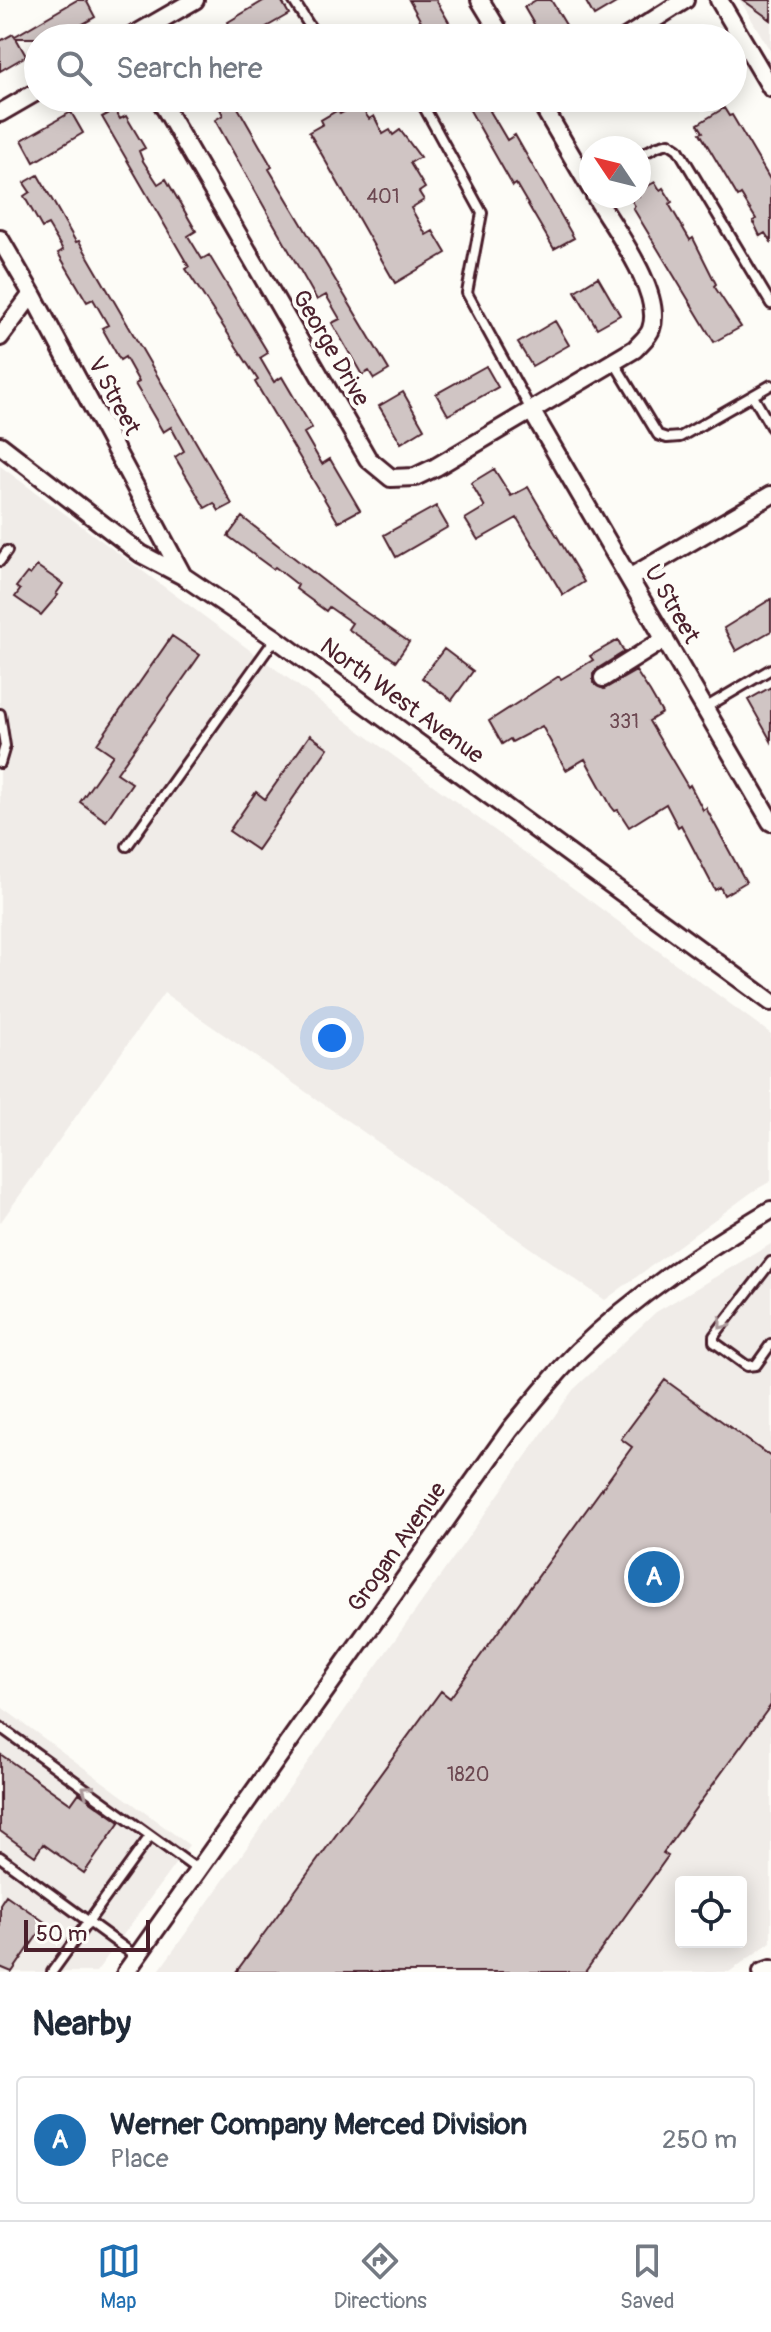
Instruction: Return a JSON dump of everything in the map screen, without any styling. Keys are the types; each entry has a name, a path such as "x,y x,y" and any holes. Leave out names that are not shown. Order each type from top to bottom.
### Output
{"street":[{"path":"153,24 195,0"},
{"path":"480,0 495,24"},
{"path":"647,24 685,0"},
{"path":"719,0 733,24"},
{"path":"747,47 771,88"},
{"path":"0,113 24,99"},
{"name":"George Drive","path":"167,112 368,459 391,478 415,477 635,349 651,330 654,310 649,288 603,208"},
{"name":"George Drive","path":"546,112 579,167"},
{"name":"V Street","path":"0,239 183,576"},
{"path":"0,337 32,294"},
{"name":"U Street","path":"531,410 771,822"},
{"name":"North West Avenue","path":"0,445 141,554 183,576 275,638 771,1002"},
{"path":"629,578 771,495"},
{"path":"603,678 665,639"},
{"name":"Grogan Avenue","path":"126,1972 510,1430 550,1381 579,1351 648,1291 708,1248 771,1210"},
{"path":"762,1972 771,1969"}],"lane":[{"path":"293,0 308,24"},
{"path":"427,112 482,213 467,293 531,410"},
{"path":"651,150 669,143 678,149 771,304"},
{"path":"614,361 658,435 667,438 680,437 771,385"},
{"path":"753,396 771,427"},
{"path":"0,561 7,551"},
{"path":"127,846 275,638"},
{"path":"705,708 771,669"},
{"path":"0,714 5,746 0,763"},
{"path":"771,1262 714,1336 714,1342 747,1366 756,1365 771,1344"},
{"path":"0,1727 198,1870"},
{"path":"52,1972 150,1836"},
{"path":"0,1857 137,1957"}],"shaded area":[{"path":"740,0 771,0 771,52"},
{"path":"0,466 771,1034 771,1181 605,1300 164,993 0,1223"},
{"path":"771,1244 771,1942 729,1972 158,1972 573,1390 656,1312"},
{"path":"0,1706 189,1845 96,1972 0,1972"}],"building":[{"path":"77,0 86,0 95,17 83,24 36,24"},
{"path":"265,0 281,0 289,14 272,24 228,22"},
{"path":"409,0 436,0 450,24 422,24"},
{"path":"536,0 551,0 565,24 534,24 524,7"},
{"path":"585,0 621,0 594,16"},
{"path":"743,0 771,0 771,20"},
{"path":"24,31 24,38 16,38 24,57 0,71 0,41 13,34 15,36"},
{"path":"71,112 83,133 34,162 22,140"},
{"path":"111,112 116,112 120,119 126,116 145,148 139,151 143,161 158,184 166,179 196,231 188,236 202,259 209,255 268,353 260,358 274,382 282,377 312,428 304,433 322,464 330,459 360,510 338,522 255,382 258,380 186,269 189,267 102,117"},
{"path":"222,112 240,112 272,167 269,169 389,370 374,379 369,371 362,375 332,323 340,319 326,295 317,300 215,120 223,115"},
{"path":"335,112 364,112 369,119 374,116 383,134 390,130 393,135 400,130 420,157 410,163 425,188 419,192 424,200 411,208 426,235 433,231 446,253 395,283 309,132"},
{"path":"471,112 491,112 507,140 515,135 574,238 554,249 516,184 513,186"},
{"path":"718,112 732,115 771,181 771,242 765,233 760,236 753,221 756,219 741,195 738,197 700,133 703,132 698,124"},
{"path":"38,175 232,504 219,511 214,503 205,508 175,457 184,451 171,427 163,432 135,384 139,382 125,357 120,360 102,328 108,325 93,299 87,302 58,253 63,250 48,225 42,228 24,196 30,192 24,183"},
{"path":"655,182 660,190 663,188 672,202 669,204 690,240 693,238 716,284 714,286 741,327 714,342 633,208 651,208 651,184"},
{"path":"598,277 620,315 597,328 575,291"},
{"path":"555,321 569,345 532,366 518,343"},
{"path":"486,366 498,387 448,415 436,394"},
{"path":"403,392 424,429 401,443 379,406"},
{"path":"494,469 511,496 528,487 584,582 563,595 517,518 478,540 465,519 485,507 471,483"},
{"path":"436,506 448,527 396,557 384,535"},
{"path":"242,517 348,600 409,642 396,661 348,629 352,623 329,607 326,611 296,589 298,585 275,567 273,569 228,536"},
{"path":"37,566 63,584 41,615 15,597 20,590 16,587"},
{"path":"771,599 771,631 736,651 724,628"},
{"path":"172,636 200,655 117,773 132,783 106,821 80,802 113,755 97,744"},
{"path":"618,640 624,652 597,669 593,674 593,683 604,689 636,671 650,692 662,713 649,721 703,810 706,808 746,882 724,895 720,887 715,890 681,825 678,827 666,804 629,827 618,810 611,806 585,759 566,770 542,726 502,744 489,721 559,676 561,679 593,660 590,656"},
{"path":"444,649 473,671 452,700 422,678"},
{"path":"771,687 771,741 748,700"},
{"path":"310,735 328,748 257,850 229,831 256,792 265,799"},
{"path":"665,1380 771,1457 771,1705 663,1853 668,1856 585,1972 236,1972 441,1691 450,1698 632,1447 621,1439"},
{"path":"0,1754 71,1804 79,1793 120,1822 84,1873 43,1844 35,1856 0,1831"},
{"path":"6,1895 46,1923 12,1972 0,1967 0,1904"}],"place":[{"name":"Werner Company Merced Division","path":"654,1577"}]}
